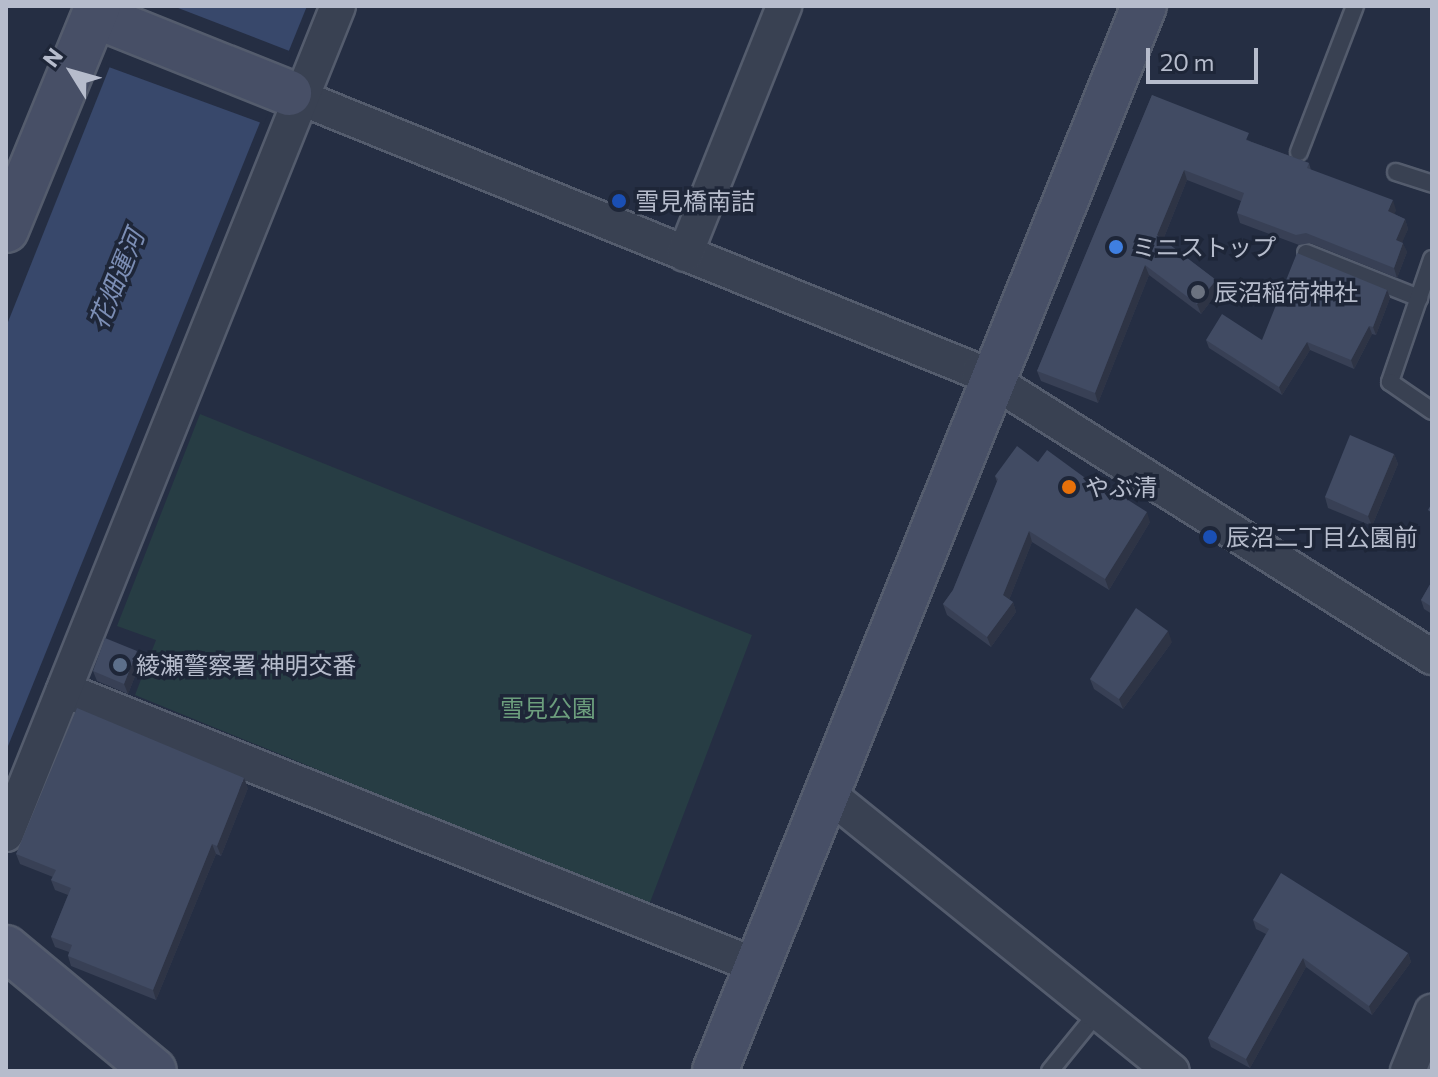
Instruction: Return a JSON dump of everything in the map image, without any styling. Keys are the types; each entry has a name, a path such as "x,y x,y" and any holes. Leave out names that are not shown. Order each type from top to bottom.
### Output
{"street":[{"path":"6,834 295,96 338,6"},
{"path":"685,254 784,6"},
{"path":"715,1071 1144,6"},
{"path":"6,230 93,12 993,380 1432,657"},
{"path":"64,690 757,966"},
{"path":"827,793 1172,1071"},
{"path":"6,948 154,1071"},
{"path":"1408,1071 1432,1012"}],"lane":[{"path":"1299,152 1355,6"},
{"path":"1396,172 1432,183"},
{"path":"1306,253 1419,298"},
{"path":"1432,259 1390,382 1432,411"},
{"path":"1050,1071 1098,1012"}],"green space":[{"name":"雪見公園","path":"200,414 752,635 649,905 135,695 156,640 117,626"}],"water":[{"name":"花畑運河","path":"134,6 307,6 6,751 6,327"}],"pier":[{"path":"130,6 173,6 292,52 264,124 106,66"}],"building":[{"path":"1152,95 1249,133 1246,140 1309,163 1307,168 1393,200 1388,211 1405,219 1396,240 1403,243 1394,268 1306,233 1296,235 1237,213 1244,193 1184,170 1157,235 1216,280 1197,304 1145,265 1095,393 1037,371"},
{"path":"1297,253 1387,290 1373,327 1369,326 1351,360 1307,342 1279,387 1206,340 1222,314 1262,340"},
{"path":"1350,435 1394,454 1368,516 1325,497"},
{"path":"1017,446 1038,462 1047,450 1103,491 1106,486 1147,512 1105,579 1029,531 1003,595 1013,602 987,637 943,604 953,590 998,479 995,476"},
{"path":"1432,581 1432,607 1421,600"},
{"path":"1136,608 1168,631 1119,699 1090,679"},
{"path":"105,638 137,651 124,684 93,671"},
{"path":"77,708 244,778 217,846 212,844 153,990 68,956 72,945 51,937 71,888 51,880 56,870 16,854"},
{"path":"1281,873 1408,953 1369,1006 1303,958 1246,1059 1208,1038 1269,929 1253,920"}],"place":[{"name":"雪見橋南詰","path":"619,201"},
{"name":"ミニストップ","path":"1116,247"},
{"name":"辰沼稲荷神社","path":"1198,292"},
{"name":"やぶ清","path":"1069,487"},
{"name":"辰沼二丁目公園前","path":"1210,537"},
{"name":"綾瀬警察署 神明交番","path":"120,665"}]}
